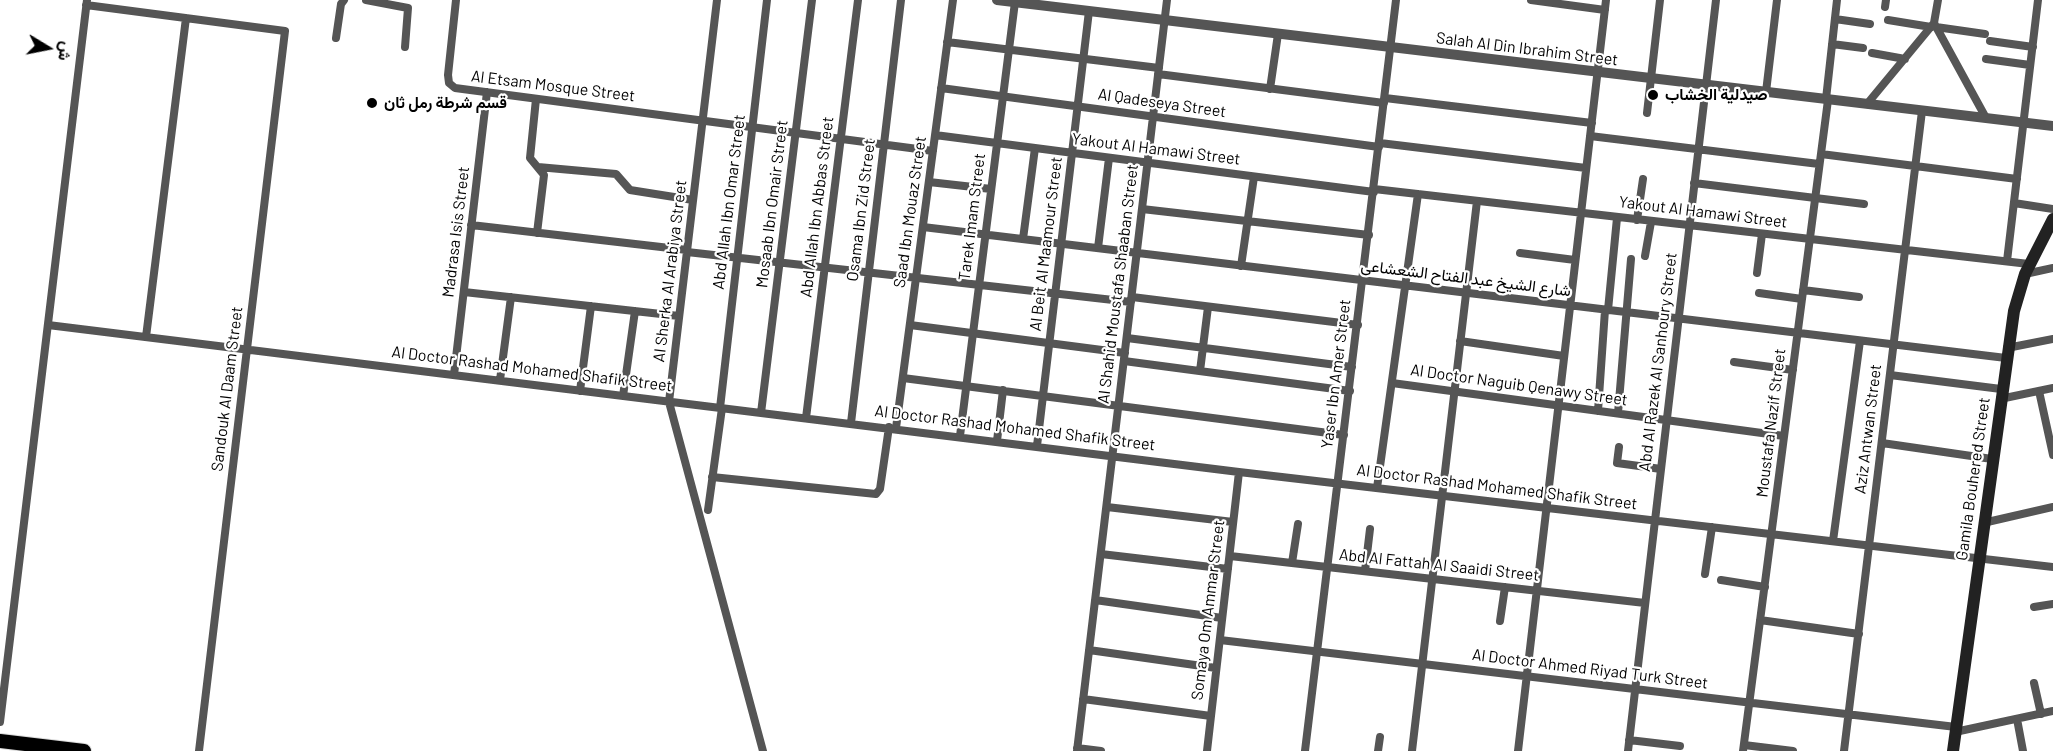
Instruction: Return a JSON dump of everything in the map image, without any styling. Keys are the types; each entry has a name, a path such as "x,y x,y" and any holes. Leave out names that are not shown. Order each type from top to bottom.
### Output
{"main road":[{"name":"Gamila Bouhered Street","path":"1953,751 2006,353 2027,269 2053,219"},
{"path":"0,741 84,751"}],"street":[{"path":"336,38 341,4 344,0"},
{"path":"366,0 382,1 408,8 405,47"},
{"name":"Al Etsam Mosque Street","path":"456,0 448,79 454,88 933,151"},
{"name":"Al Sherka Al Arabiya Street","path":"717,0 669,402 763,751"},
{"name":"Abd Allah Ibn Omar Street","path":"708,510 767,0"},
{"name":"Mosaab Ibn Omair Street","path":"761,412 812,0"},
{"name":"Abd Allah Ibn Abbas Street","path":"806,418 858,0"},
{"name":"Osama Ibn Zid Street","path":"851,423 901,0"},
{"name":"Saad Ibn Mouaz Street","path":"712,477 876,494 880,489 903,378 953,0"},
{"name":"Salah Al Din Ibrahim Street","path":"997,0 1060,4 1089,11 2053,126"},
{"name":"Al Shahid Moustafa Shaaban Street","path":"1077,750 1167,0"},
{"name":"Yaser Ibn Amer Street","path":"1305,751 1396,0"},
{"path":"1531,0 1605,10"},
{"path":"1518,751 1606,0"},
{"path":"1647,113 1660,0"},
{"name":"Abd Al Razek Al Sanhoury Street","path":"1628,751 1716,0"},
{"path":"1766,92 1777,0"},
{"name":"Moustafa Nazif Street","path":"1744,748 1810,240 1837,0"},
{"path":"1867,104 1934,26 1938,0"},
{"path":"2007,261 2038,0"},
{"path":"0,722 86,2 186,18 146,337"},
{"name":"Tarek Imam Street","path":"960,436 1015,2"},
{"name":"Al Beit Al Maamour Street","path":"1037,446 1089,11"},
{"name":"Sandouk Al Daam Street","path":"186,18 285,31 199,751"},
{"path":"1835,19 1870,24"},
{"path":"1888,20 1934,26 2032,47"},
{"path":"1934,26 1986,118"},
{"path":"1270,89 1278,34"},
{"path":"947,42 1083,58 1270,89 1592,123"},
{"path":"1832,44 1863,48"},
{"path":"1872,53 1905,59"},
{"path":"1986,59 2030,65"},
{"name":"Al Qadeseya Street","path":"941,88 1153,116 1168,120 1586,168"},
{"name":"Madrasa Isis Street","path":"454,375 487,92"},
{"path":"536,99 530,154 532,161 544,175 537,232"},
{"name":"Aziz Antwan Street","path":"1844,751 1922,111"},
{"name":"Yakout Al Hamawi Street","path":"935,135 1254,177 2007,261 2027,269 2053,268"},
{"path":"1590,136 1698,149 1915,166 2017,179"},
{"path":"1023,239 1035,148"},
{"path":"1098,248 1109,158"},
{"path":"538,166 616,174 630,190 693,200"},
{"path":"1241,266 1254,177"},
{"path":"1637,220 1643,179"},
{"path":"929,182 991,189"},
{"path":"1694,183 1864,204"},
{"path":"1377,488 1418,194"},
{"path":"1412,751 1477,201"},
{"path":"2014,203 2053,209"},
{"path":"1142,209 1368,235"},
{"path":"1598,411 1617,218"},
{"path":"1646,256 1651,222"},
{"path":"471,225 824,268 1055,294 1208,306 1358,325"},
{"name":"شارع الشيخ عبد الفتاح الشعشاعى","path":"923,227 1894,345 2006,353 2053,339"},
{"path":"1756,273 1762,234"},
{"path":"1521,253 1575,260"},
{"path":"1617,413 1631,259"},
{"path":"464,292 680,316"},
{"path":"1759,293 1859,297"},
{"path":"500,380 511,297"},
{"path":"580,391 591,306"},
{"path":"1200,371 1208,306"},
{"path":"623,396 635,311"},
{"name":"Al Doctor Rashad Mohamed Shafik Street","path":"48,325 1239,472 2053,567"},
{"path":"910,325 1049,343 1200,371 1350,391"},
{"path":"1127,338 1352,367"},
{"path":"1833,542 1860,340"},
{"path":"1460,341 1564,356"},
{"path":"1734,362 1793,370"},
{"path":"1890,375 2001,394 2053,388"},
{"path":"903,378 1344,435"},
{"name":"Al Doctor Naguib Qenawy Street","path":"1392,383 1784,436"},
{"path":"997,441 1004,390"},
{"path":"2039,391 2053,455"},
{"path":"1882,442 1992,459"},
{"path":"1619,447 1619,464 1661,470"},
{"name":"Somaya Om Ammar Street","path":"1207,751 1239,472"},
{"path":"1107,507 1233,522"},
{"path":"1983,523 2053,507"},
{"path":"1292,563 1298,524"},
{"path":"1705,574 1712,527"},
{"path":"1365,571 1370,529"},
{"path":"1101,554 1228,569"},
{"name":"Abd Al Fattah Al Saaidi Street","path":"1230,556 1645,603"},
{"path":"1721,580 1765,586"},
{"path":"1500,621 1505,587"},
{"path":"1095,600 1222,618"},
{"path":"2034,607 2053,604"},
{"path":"1760,620 1859,634"},
{"name":"Al Doctor Ahmed Riyad Turk Street","path":"1220,640 1849,714 1956,730 2053,711"},
{"path":"1089,650 1216,668"},
{"path":"2034,683 2042,714"},
{"path":"1083,699 1211,716"},
{"path":"2017,719 2024,751"},
{"path":"1378,751 1380,736"},
{"path":"1629,740 1680,746"},
{"path":"1744,748 1793,751"},
{"path":"1077,750 1101,751"}],"place":[{"name":"صيدلية الخشاب","path":"1653,95"},
{"name":"قسم شرطة رمل ثان","path":"372,103"}]}
